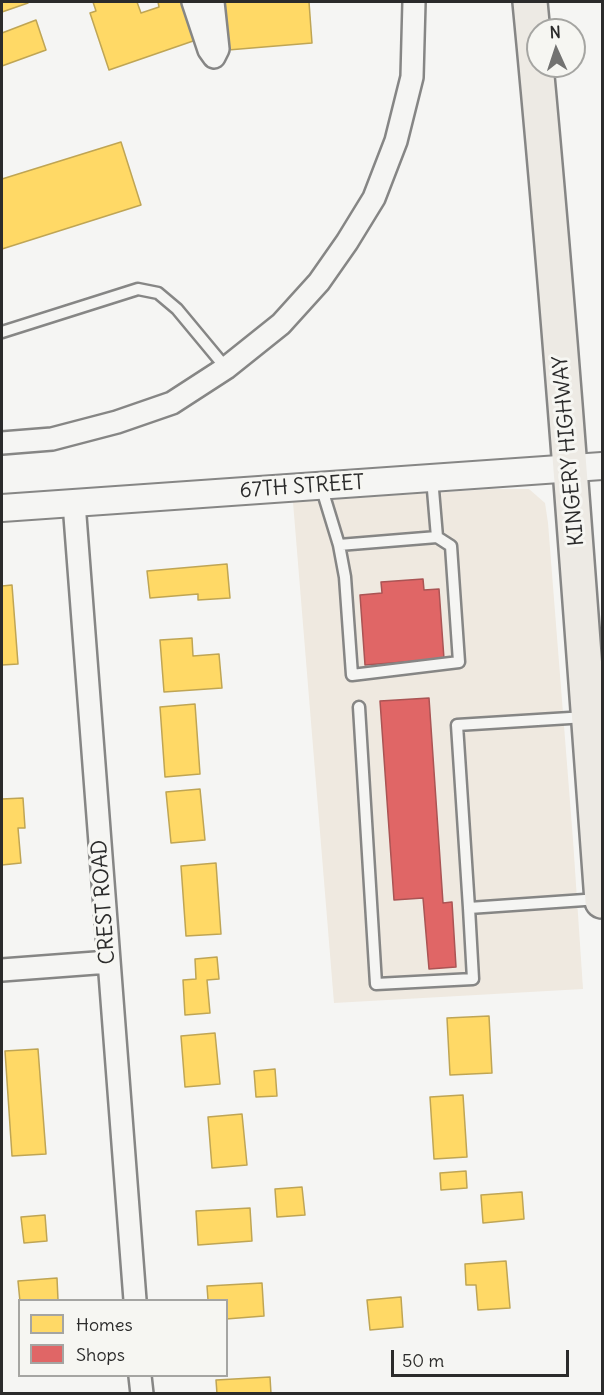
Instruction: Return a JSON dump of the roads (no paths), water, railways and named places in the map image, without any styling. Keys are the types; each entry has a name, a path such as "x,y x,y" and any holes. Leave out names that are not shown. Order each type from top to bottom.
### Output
{"highway":[{"name":"KINGERY HIGHWAY","path":"530,2 571,468 602,900"}],"street":[{"path":"193,2 209,50 214,57 218,49 213,2"},
{"path":"2,443 52,439 117,422 172,403 226,368 281,324 319,282 374,198 396,141 412,77 414,2"},
{"name":"67TH STREET","path":"2,508 603,466"},
{"name":"CREST ROAD","path":"74,503 135,1299"},
{"path":"2,970 109,962"},
{"path":"140,1377 142,1394"}],"lane":[{"path":"2,332 138,289 158,293 177,309 226,368"},
{"path":"432,478 437,537"},
{"path":"321,486 339,544 345,577 352,675 459,662 451,546 437,537 339,544"},
{"path":"359,707 376,984 472,979 457,725 589,717"},
{"path":"469,908 602,900"}]}
